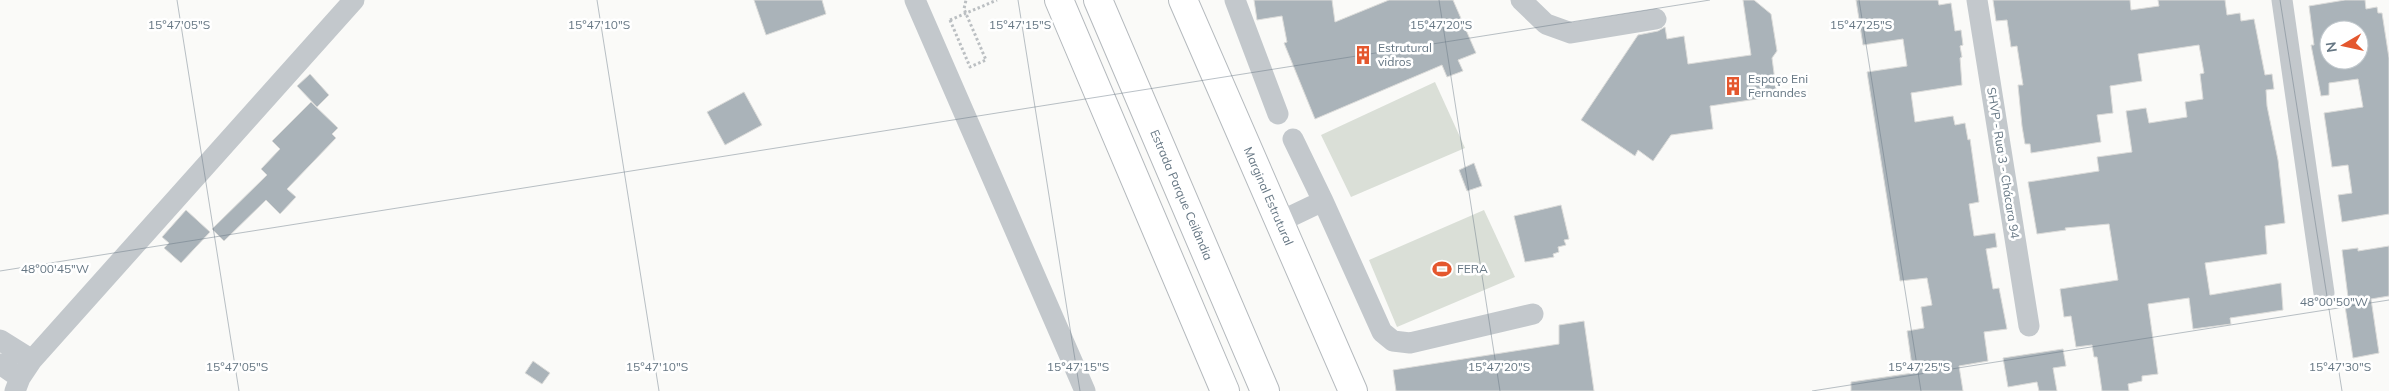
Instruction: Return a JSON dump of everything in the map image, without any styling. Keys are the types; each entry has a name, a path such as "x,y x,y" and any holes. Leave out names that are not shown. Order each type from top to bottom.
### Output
{"main road":[{"path":"1059,0 1225,391"},
{"name":"Estrada Parque Ceilândia","path":"1098,0 1265,391"},
{"name":"Marginal Estrutural","path":"1183,0 1353,391"}],"street":[{"path":"0,364 17,384 32,360 354,0"},
{"path":"915,0 1085,391"},
{"path":"1235,0 1278,114"},
{"path":"1521,0 1546,24 1571,33 1656,19"},
{"name":"SHVP - Rua 3 - Chácara 94","path":"1977,0 2029,326"},
{"path":"2282,0 2324,293"},
{"path":"1293,139 1323,200 1382,332 1393,341 1410,343 1533,314"},
{"path":"1279,222 1323,200"},
{"path":"0,340 32,360"}],"path":[{"path":"966,0 964,9 986,60 970,67 950,20 997,0"}],"shaded area":[{"path":"1435,82 1465,148 1351,197 1321,135"},
{"name":"FERA","path":"1484,210 1515,277 1397,327 1369,260"}],"building":[{"path":"754,0 822,0 826,14 766,35"},
{"name":"Estrutural vidros","path":"1254,0 1332,0 1335,22 1389,0 1453,0 1476,53 1458,60 1463,71 1447,77 1442,65 1315,119 1284,43 1287,42 1282,16 1257,20"},
{"name":"Espaço Eni Fernandes","path":"1743,0 1754,0 1771,14 1777,51 1772,58 1777,96 1710,106 1713,129 1671,135 1653,161 1638,150 1635,156 1581,120 1638,35 1658,31 1665,27 1667,39 1684,36 1688,64 1751,55"},
{"path":"1856,0 1938,0 1939,5 1951,3 1955,31 1961,30 1963,45 1960,46 1962,85 1911,93 1915,122 1953,116 1955,125 1965,123 1968,140 1970,139 1979,202 1969,204 1974,236 1995,233 1997,247 1986,249 1993,289 1999,288 2007,329 1984,332 1988,361 1959,366 1963,391 1851,391 1851,382 1913,373 1907,331 1924,328 1921,307 1932,305 1927,278 1900,281 1867,72 1907,66 1903,39 1863,45"},
{"path":"1993,0 2130,0 2131,10 2159,6 2158,0 2225,0 2227,15 2240,13 2241,21 2254,19 2265,75 2272,74 2274,89 2266,90 2267,106 2278,160 2285,223 2265,226 2267,254 2205,263 2210,295 2281,283 2283,310 2230,318 2231,324 2193,329 2189,298 2148,304 2158,374 2142,376 2142,381 2128,384 2129,391 2102,391 2097,357 2094,357 2092,345 2076,347 2071,316 2064,317 2060,289 2118,280 2109,224 2065,228 2066,230 2037,234 2028,182 2099,171 2097,157 2132,152 2126,111 2146,108 2149,123 2187,117 2185,102 2203,99 2200,74 2204,73 2199,45 2138,54 2142,81 2110,86 2113,113 2097,115 2101,142 2031,153 2030,144 2025,144 2022,126 2018,85 2023,85 2017,46 2011,47 2007,20 1996,21"},
{"path":"2345,0 2365,0 2366,9 2377,7 2378,13 2382,13 2389,58 2389,214 2342,222 2338,195 2352,193 2348,165 2332,167 2324,113 2363,107 2358,79 2329,83 2329,95 2321,96 2311,45 2314,45 2309,6"},
{"path":"310,74 329,95 317,107 297,86"},
{"path":"744,92 762,125 725,145 707,112"},
{"path":"311,102 338,128 332,134 336,138 287,189 296,197 280,214 266,200 224,241 212,229 267,175 261,169 280,149 272,141"},
{"path":"1474,163 1482,186 1467,191 1459,170"},
{"path":"1561,205 1569,239 1564,240 1566,245 1558,247 1559,252 1553,254 1554,257 1525,262 1514,216"},
{"path":"186,210 210,232 181,263 164,248 169,243 162,237"},
{"path":"2389,246 2389,296 2371,299 2379,353 2353,358 2345,306 2349,305 2342,250 2358,248 2358,251"},
{"path":"1584,321 1594,391 1396,391 1393,370 1559,344 1559,325"},
{"path":"2063,349 2066,366 2053,368 2057,391 2039,391 2037,382 2008,387 2003,358"},
{"path":"533,361 550,373 542,384 525,373"}],"place":[{"name":"Estrutural vidros","path":"1363,55"},
{"name":"Espaço Eni Fernandes","path":"1733,86"},
{"name":"FERA","path":"1442,269"}]}
